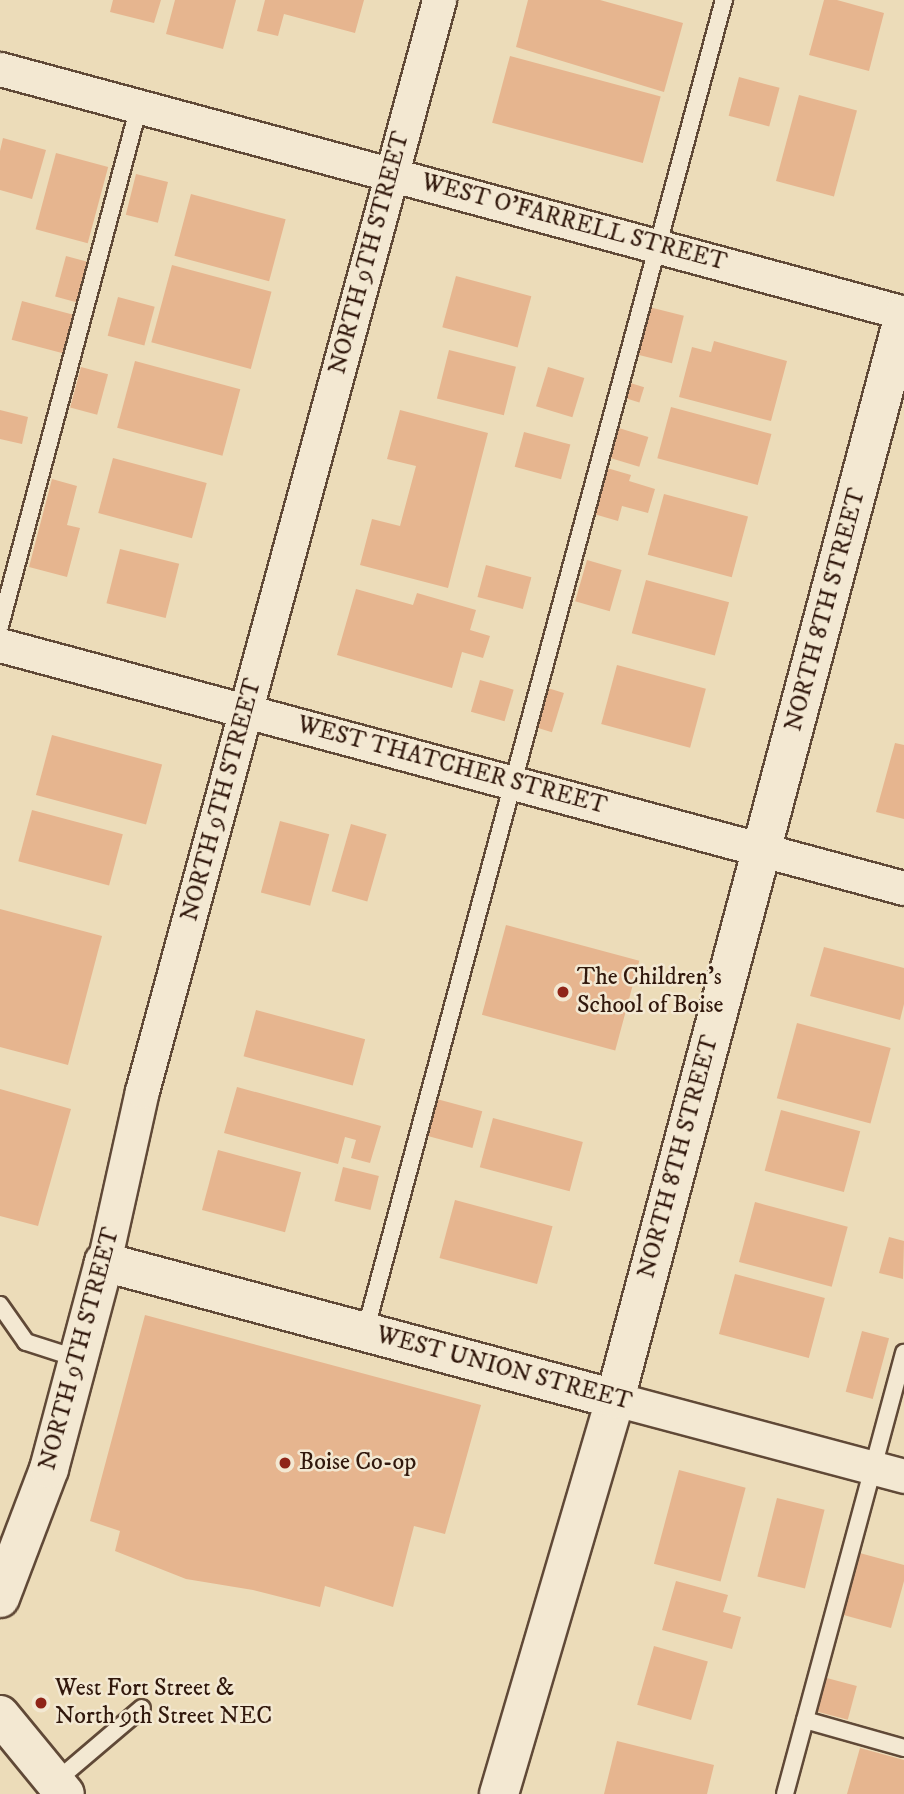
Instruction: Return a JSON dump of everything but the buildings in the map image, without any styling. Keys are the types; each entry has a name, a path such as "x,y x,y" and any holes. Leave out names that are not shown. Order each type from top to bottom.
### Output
{"street":[{"name":"NORTH 9TH STREET","path":"0,1598 50,1469 104,1262 142,1091 439,0"},
{"name":"WEST O'FARRELL STREET","path":"0,69 904,314"},
{"name":"NORTH 8TH STREET","path":"499,1794 615,1399 904,314"},
{"name":"WEST THATCHER STREET","path":"0,645 904,888"},
{"name":"WEST UNION STREET","path":"104,1262 888,1472"},
{"path":"0,1715 60,1788"}],"lane":[{"path":"365,1332 724,0"},
{"path":"0,626 139,106"},
{"path":"0,1305 26,1342 79,1359"},
{"path":"785,1794 805,1720 888,1472 904,1353"},
{"path":"60,1788 142,1708"},
{"path":"805,1720 904,1748"}],"place":[{"name":"The Children's School of Boise","path":"563,992"},
{"name":"Boise Co-op","path":"285,1463"},
{"name":"West Fort Street & North 9th Street NEC","path":"41,1703"}]}
